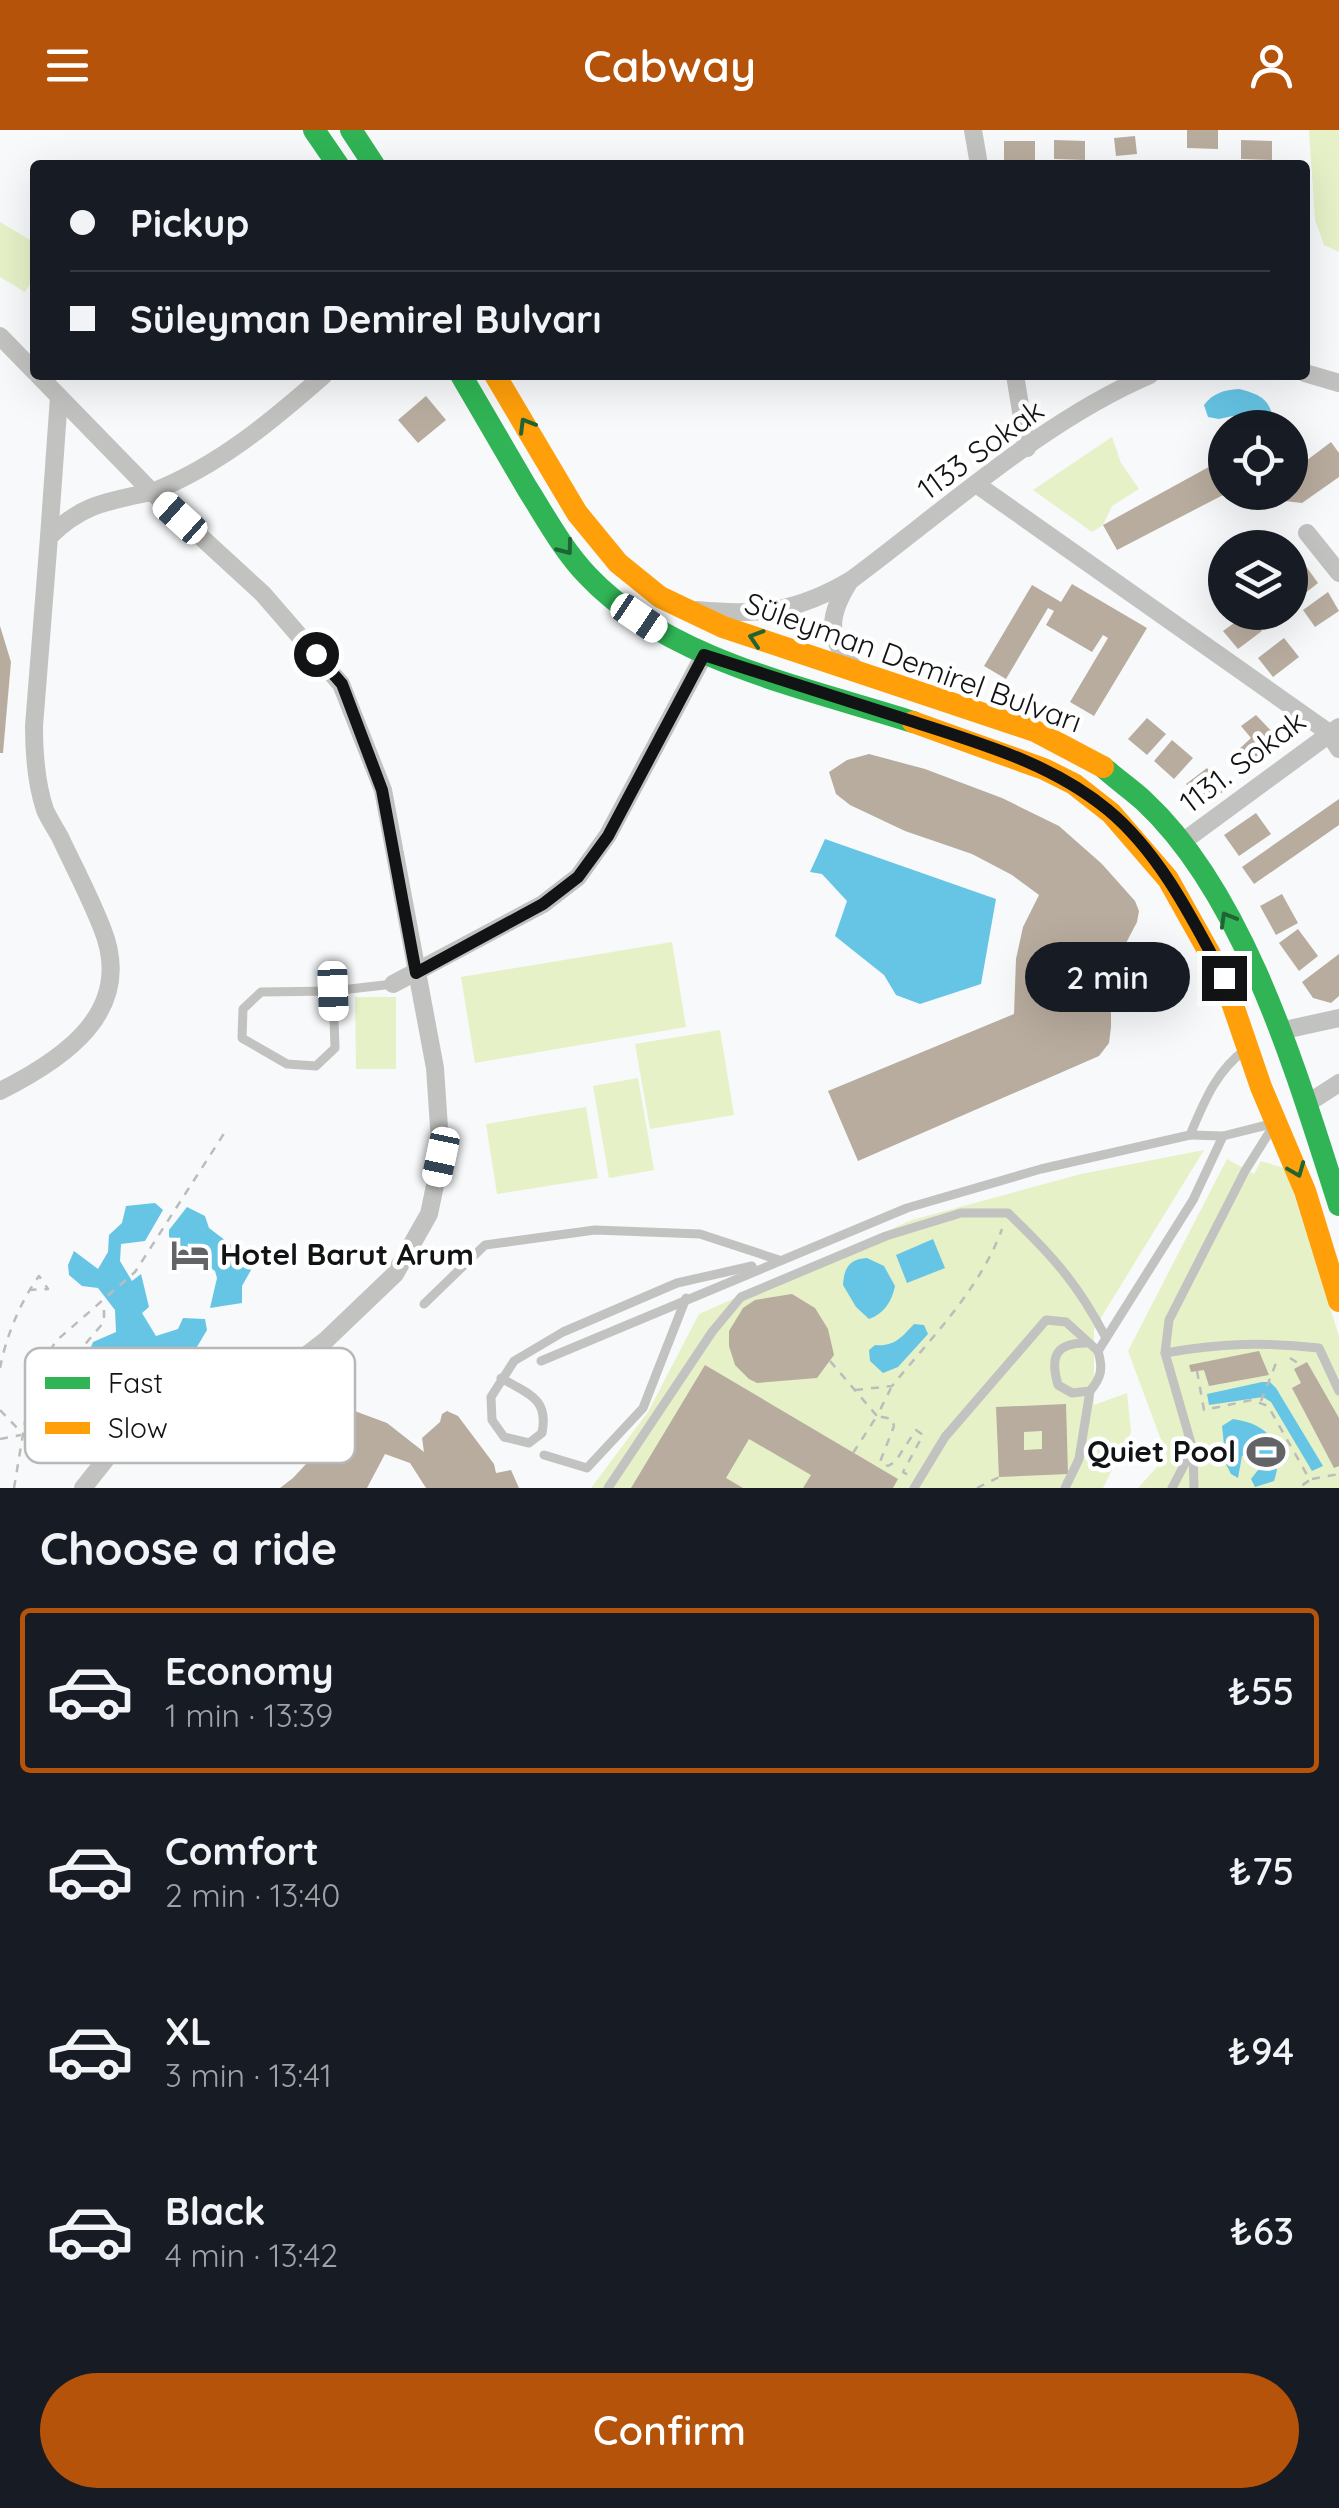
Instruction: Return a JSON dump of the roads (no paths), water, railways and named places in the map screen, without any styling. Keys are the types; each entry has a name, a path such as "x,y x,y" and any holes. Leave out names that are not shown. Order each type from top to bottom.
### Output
{"main road":[{"path":"314,130 335,160"},
{"path":"351,130 371,160"},
{"name":"Süleyman Demirel Bulvarı","path":"463,380 560,541 588,577 633,614 704,655 968,740 1044,769 1074,784 1111,812 1168,879 1224,978 1275,1123 1306,1191 1339,1302"},
{"name":"Süleyman Demirel Bulvarı","path":"499,380 584,522 613,559 642,585 678,608 723,627 980,712 1064,744 1101,765 1136,794 1181,843 1232,926 1280,1031 1339,1205"},
{"path":"1247,1048 1280,1031"},
{"path":"1275,1123 1305,1106"}],"street":[{"path":"973,130 978,160"},
{"path":"0,336 30,366"},
{"path":"1310,374 1339,383"},
{"path":"44,380 152,492 264,594 342,684 382,790 435,1068 441,1157 429,1214 396,1274 315,1348"},
{"path":"49,537 70,516 92,505 152,492 190,477 282,412 318,380"},
{"path":"1015,380 1027,448"},
{"name":"1133 Sokak","path":"678,608 752,614 824,596 1027,448 1117,389 1138,380"},
{"path":"0,1090 81,1040 98,1018 108,990 110,965 104,932 46,811 34,757 59,396"},
{"path":"976,484 1333,730 1339,750"},
{"path":"1308,534 1339,573"},
{"path":"851,580 836,603 832,624 836,643 858,672"},
{"path":"393,984 543,904 578,877 608,836 704,655"},
{"name":"1131. Sokak","path":"1181,843 1333,730"},
{"path":"1280,1031 1339,1018"},
{"path":"1305,1106 1339,1083"},
{"path":"83,1488 103,1463"}],"lane":[{"path":"333,991 335,1048 316,1066 287,1064 242,1038 243,1009 261,992 333,991 393,984"},
{"path":"1190,1135 1206,1097 1227,1063 1247,1048"},
{"path":"541,1361 907,1208 1041,1170 1190,1135 1223,1136 1275,1123"},
{"path":"1194,1488 1192,1450 1165,1352 1170,1320 1245,1171 1275,1123"},
{"path":"1098,1351 1193,1200 1223,1136"},
{"path":"608,1488 712,1332 741,1296 886,1236 961,1213 1008,1213 1047,1250 1082,1292 1106,1338"},
{"path":"424,1304 485,1245 595,1230 700,1234 779,1260"},
{"path":"501,1378 539,1401 546,1415 542,1434 529,1444 504,1437 492,1420 491,1397 501,1378 514,1361 563,1332 677,1283 779,1260"},
{"path":"544,1456 587,1468 642,1408 686,1298"},
{"path":"916,1485 945,1437 1046,1320 1066,1322 1098,1351 1102,1366 1100,1380 1090,1391 1080,1459 1064,1488"},
{"path":"1086,1343 1068,1343 1058,1350 1053,1368 1058,1385 1072,1394 1090,1391"},
{"path":"1165,1352 1218,1343 1319,1348 1339,1391"},
{"path":"1172,1488 1192,1450"}],"water":[{"path":"1239,389 1255,394 1270,410 1208,410 1208,417 1204,405 1224,391"},
{"path":"825,839 996,899 981,984 920,1004 896,995 884,975 835,936 847,901 822,874 810,872"},
{"path":"155,1203 163,1210 145,1241 121,1244 120,1261 132,1281 141,1274 149,1307 142,1313 156,1336 178,1329 183,1318 205,1319 207,1330 196,1348 90,1348 93,1342 116,1332 115,1310 98,1288 82,1286 69,1275 68,1265 74,1251 98,1269 108,1252 109,1235 122,1223 126,1206"},
{"path":"187,1207 205,1216 209,1228 255,1263 242,1286 242,1303 210,1308 215,1271 169,1237 169,1230"},
{"path":"933,1239 945,1268 907,1283 896,1255"},
{"path":"867,1258 884,1266 895,1286 886,1306 869,1319 856,1307 843,1285 849,1266"},
{"path":"914,1324 924,1325 928,1334 898,1367 883,1373 870,1361 869,1350 897,1340"},
{"path":"1270,1382 1276,1388 1323,1466 1312,1471 1271,1402 1263,1397 1209,1405 1207,1394"},
{"name":"Quiet Pool","path":"1233,1419 1257,1426 1272,1439 1278,1457 1274,1481 1255,1487 1251,1479 1262,1465 1262,1457 1249,1451 1242,1456 1238,1478 1231,1474 1226,1464 1222,1426"}],"place":[{"name":"Hotel Barut Arum","path":"190,1255"},
{"name":"Quiet Pool","path":"1266,1452"}]}
